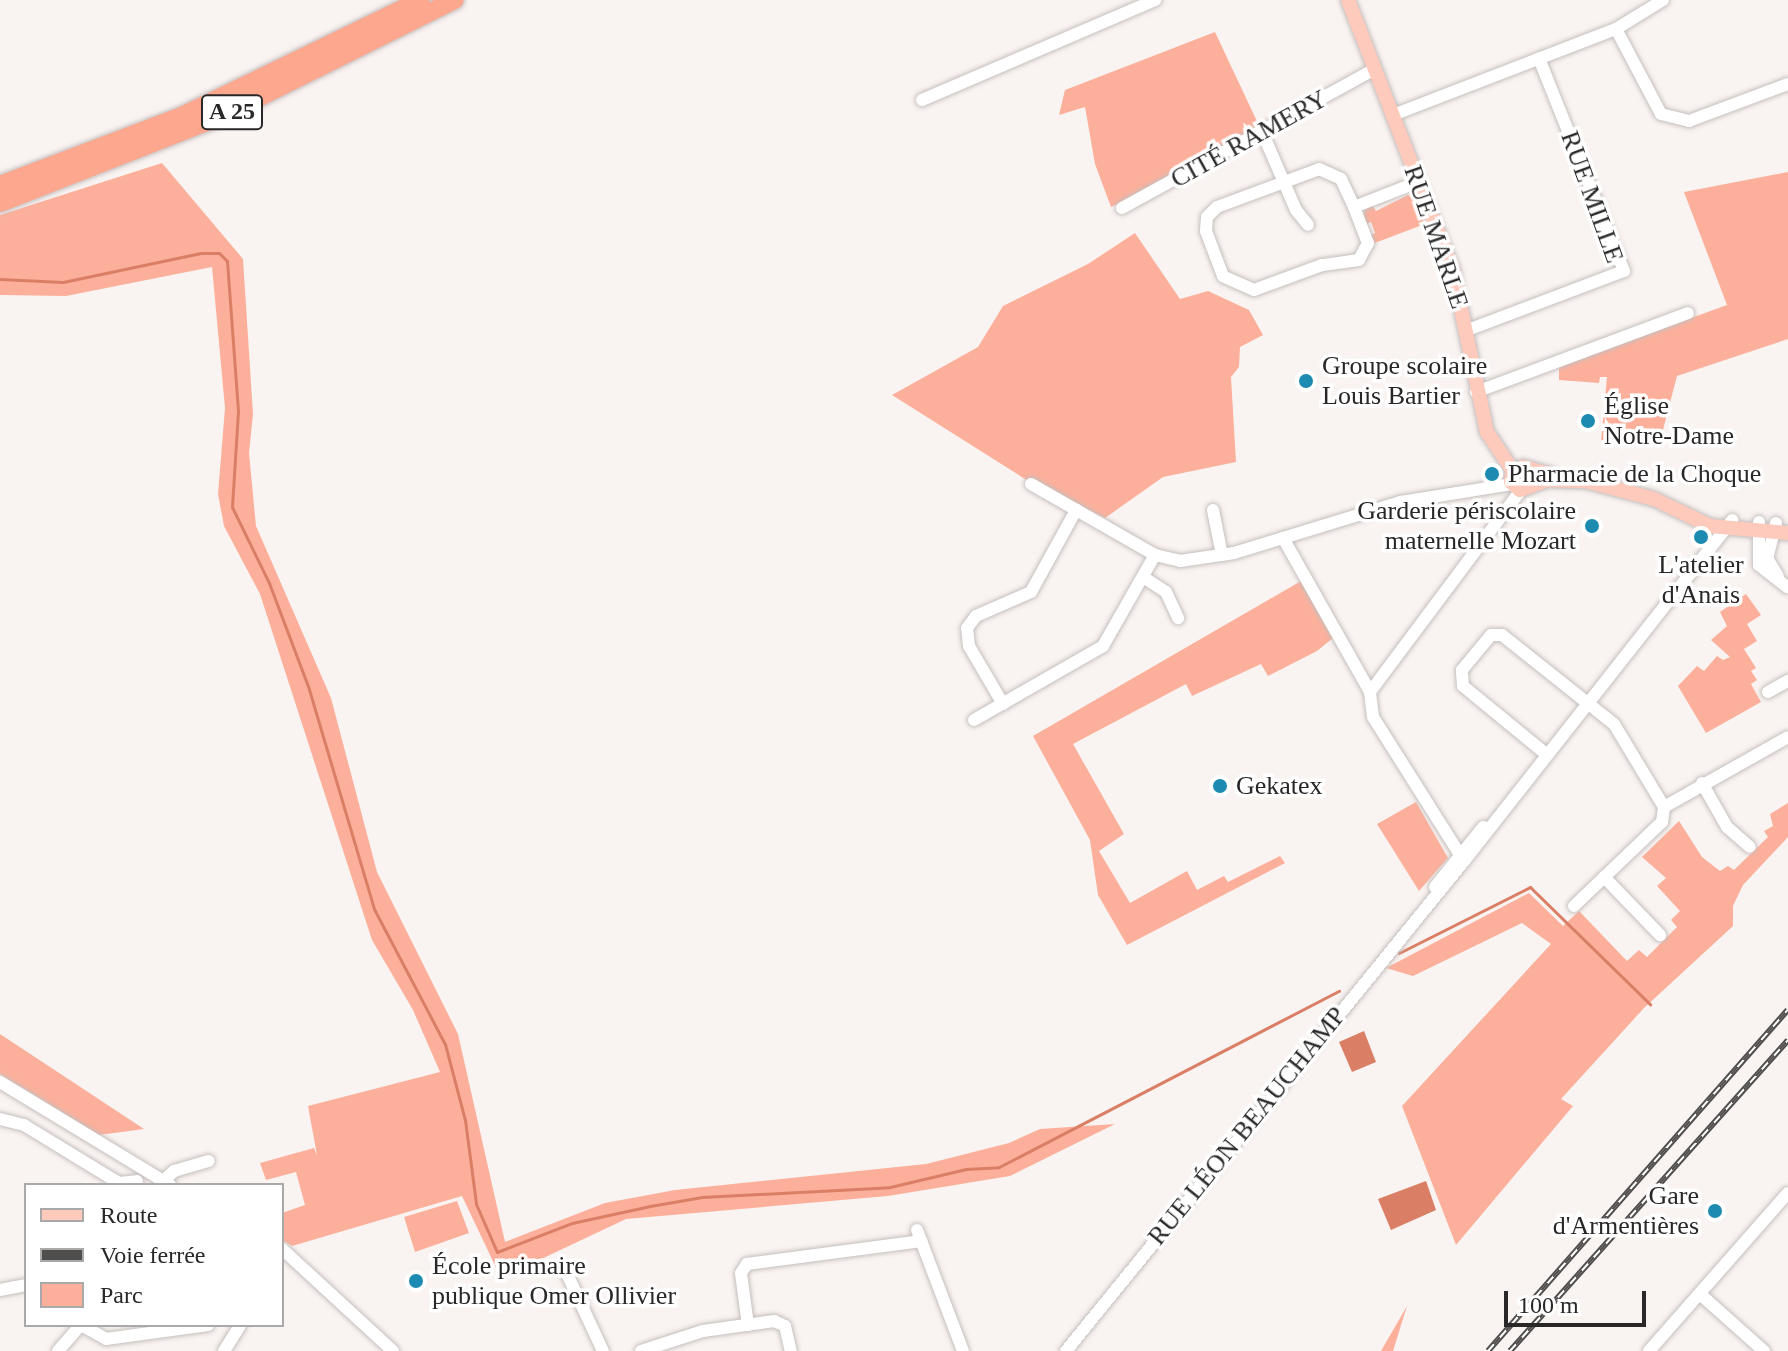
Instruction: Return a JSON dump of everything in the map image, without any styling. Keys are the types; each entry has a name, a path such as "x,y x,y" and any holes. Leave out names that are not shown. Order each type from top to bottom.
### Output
{"highway":[{"name":"A 25","path":"0,185 207,104 421,0"},
{"name":"A 25","path":"0,203 222,116 455,0"}],"main road":[{"name":"RUE MARLE","path":"1348,1 1453,271 1476,392 1491,442 1522,480"},
{"path":"1522,480 1559,479 1610,486 1729,524 1782,528"}],"street":[{"path":"922,100 1155,0"},
{"path":"1393,115 1616,29 1663,0"},
{"path":"1616,29 1655,107 1672,120 1699,119 1788,84"},
{"name":"RUE MILLE","path":"1465,331 1624,271 1539,58"},
{"name":"CITÉ RAMERY","path":"1122,208 1263,134 1375,69"},
{"path":"1263,134 1284,182 1308,225"},
{"path":"1325,170 1344,182 1354,207 1368,243 1359,260 1322,265 1248,289 1221,273 1206,231 1207,217 1217,207 1325,170"},
{"path":"1354,207 1418,182"},
{"path":"1476,392 1688,313"},
{"path":"1031,484 1155,555 1180,561 1222,555 1401,502 1522,480"},
{"path":"1370,692 1522,480"},
{"path":"1003,704 969,646 967,628 979,614 1031,592 1076,510"},
{"path":"1213,510 1222,555"},
{"name":"RUE LÉON BEAUCHAMP","path":"1066,1351 1729,524"},
{"path":"1758,526 1759,565 1788,587"},
{"path":"1782,528 1767,558 1788,587"},
{"path":"1283,538 1370,692 1373,717 1461,858"},
{"path":"974,720 1103,646 1155,555"},
{"path":"1143,577 1166,592 1178,618"},
{"path":"1546,754 1463,686 1462,670 1491,635 1502,635 1618,728 1664,807 1662,822 1574,906"},
{"path":"1768,692 1788,681"},
{"path":"1664,807 1785,738 1788,755"},
{"path":"1702,783 1727,827 1750,847"},
{"path":"1604,877 1660,935"},
{"path":"0,1082 166,1183 174,1171 209,1161"},
{"path":"0,1119 24,1125 119,1183 135,1183 146,1171"},
{"path":"1649,1351 1788,1193"},
{"path":"748,1325 741,1273 747,1264 919,1235 963,1351"},
{"path":"284,1252 393,1351"},
{"path":"568,1276 603,1351"},
{"path":"0,1290 24,1285"},
{"path":"1700,1294 1764,1351"},
{"path":"641,1351 698,1332 781,1323 791,1351"},
{"path":"58,1351 79,1327"},
{"path":"85,1327 106,1339 193,1327"},
{"path":"224,1351 239,1327"}],"green space":[{"path":"1215,32 1262,132 1111,207 1095,164 1085,107 1059,115 1065,90"},
{"path":"162,163 243,259 253,414 249,453 256,526 331,698 377,872 458,1034 505,1242 605,1203 675,1190 926,1164 1009,1143 1040,1129 1115,1124 1010,1176 888,1196 626,1219 501,1278 462,1196 292,1246 284,1241 284,1212 305,1205 296,1172 266,1180 260,1163 314,1148 317,1155 308,1106 440,1072 413,1010 372,940 260,594 224,526 218,494 225,408 212,267 66,296 0,295 0,215"},
{"path":"1788,172 1788,339 1677,376 1659,445 1616,425 1609,439 1601,441 1607,377 1600,377 1599,383 1559,380 1559,366 1727,305 1684,192"},
{"path":"1410,194 1425,224 1372,244 1369,236 1375,233 1371,222 1364,225 1364,210 1372,205 1376,211"},
{"path":"1135,233 1180,299 1208,291 1249,310 1263,335 1240,347 1239,367 1231,377 1236,462 1163,477 1105,518 1025,479 892,395 978,347 1003,306 1088,264"},
{"path":"1301,581 1333,638 1317,651 1268,676 1261,664 1192,696 1186,684 1073,744 1124,834 1099,851 1130,903 1187,871 1197,890 1224,876 1228,882 1280,856 1285,863 1127,945 1098,895 1090,840 1033,736"},
{"path":"1746,594 1761,615 1747,624 1757,641 1744,649 1756,668 1751,671 1757,680 1751,684 1761,702 1706,733 1678,686 1697,666 1704,671 1717,656 1723,660 1730,657 1711,640 1727,626 1720,612"},
{"path":"1416,802 1448,858 1419,891 1377,824"},
{"path":"1788,803 1788,837 1743,885 1733,906 1733,926 1644,1008 1561,1099 1573,1106 1456,1245 1402,1106 1551,944 1522,923 1413,976 1386,968 1529,893 1563,926 1579,911 1627,961 1639,950 1647,957 1677,927 1671,920 1680,911 1657,886 1666,878 1642,857 1679,821 1702,857 1720,871 1728,866 1734,870 1768,837 1764,831 1773,826 1770,814"},
{"path":"0,1034 144,1129 99,1135 0,1074"},
{"path":"457,1201 469,1233 415,1252 404,1217"},
{"path":"1407,1306 1393,1351 1381,1351"}],"shaded area":[{"path":"1364,1031 1376,1062 1352,1072 1339,1042"},
{"path":"1426,1181 1436,1210 1391,1230 1378,1199"}],"waterway":[{"path":"0,279 63,282 201,253 219,253 227,261 238,411 232,507 269,583 308,686 374,909 445,1044 465,1120 476,1204 497,1252 572,1223 702,1197 890,1187 966,1169 999,1167 1339,991"},
{"path":"1399,953 1530,887 1650,1004"}],"railway":[{"path":"1488,1351 1788,1010"},
{"path":"1510,1351 1788,1040"}],"place":[{"name":"Groupe scolaire Louis Bartier","path":"1306,381"},
{"name":"Église Notre-Dame","path":"1588,421"},
{"name":"Pharmacie de la Choque","path":"1492,474"},
{"name":"Garderie périscolaire maternelle Mozart","path":"1592,526"},
{"name":"L'atelier d'Anais","path":"1701,537"},
{"name":"Gekatex","path":"1220,786"},
{"name":"Gare d'Armentières","path":"1715,1211"},
{"name":"École primaire publique Omer Ollivier","path":"416,1281"}]}
